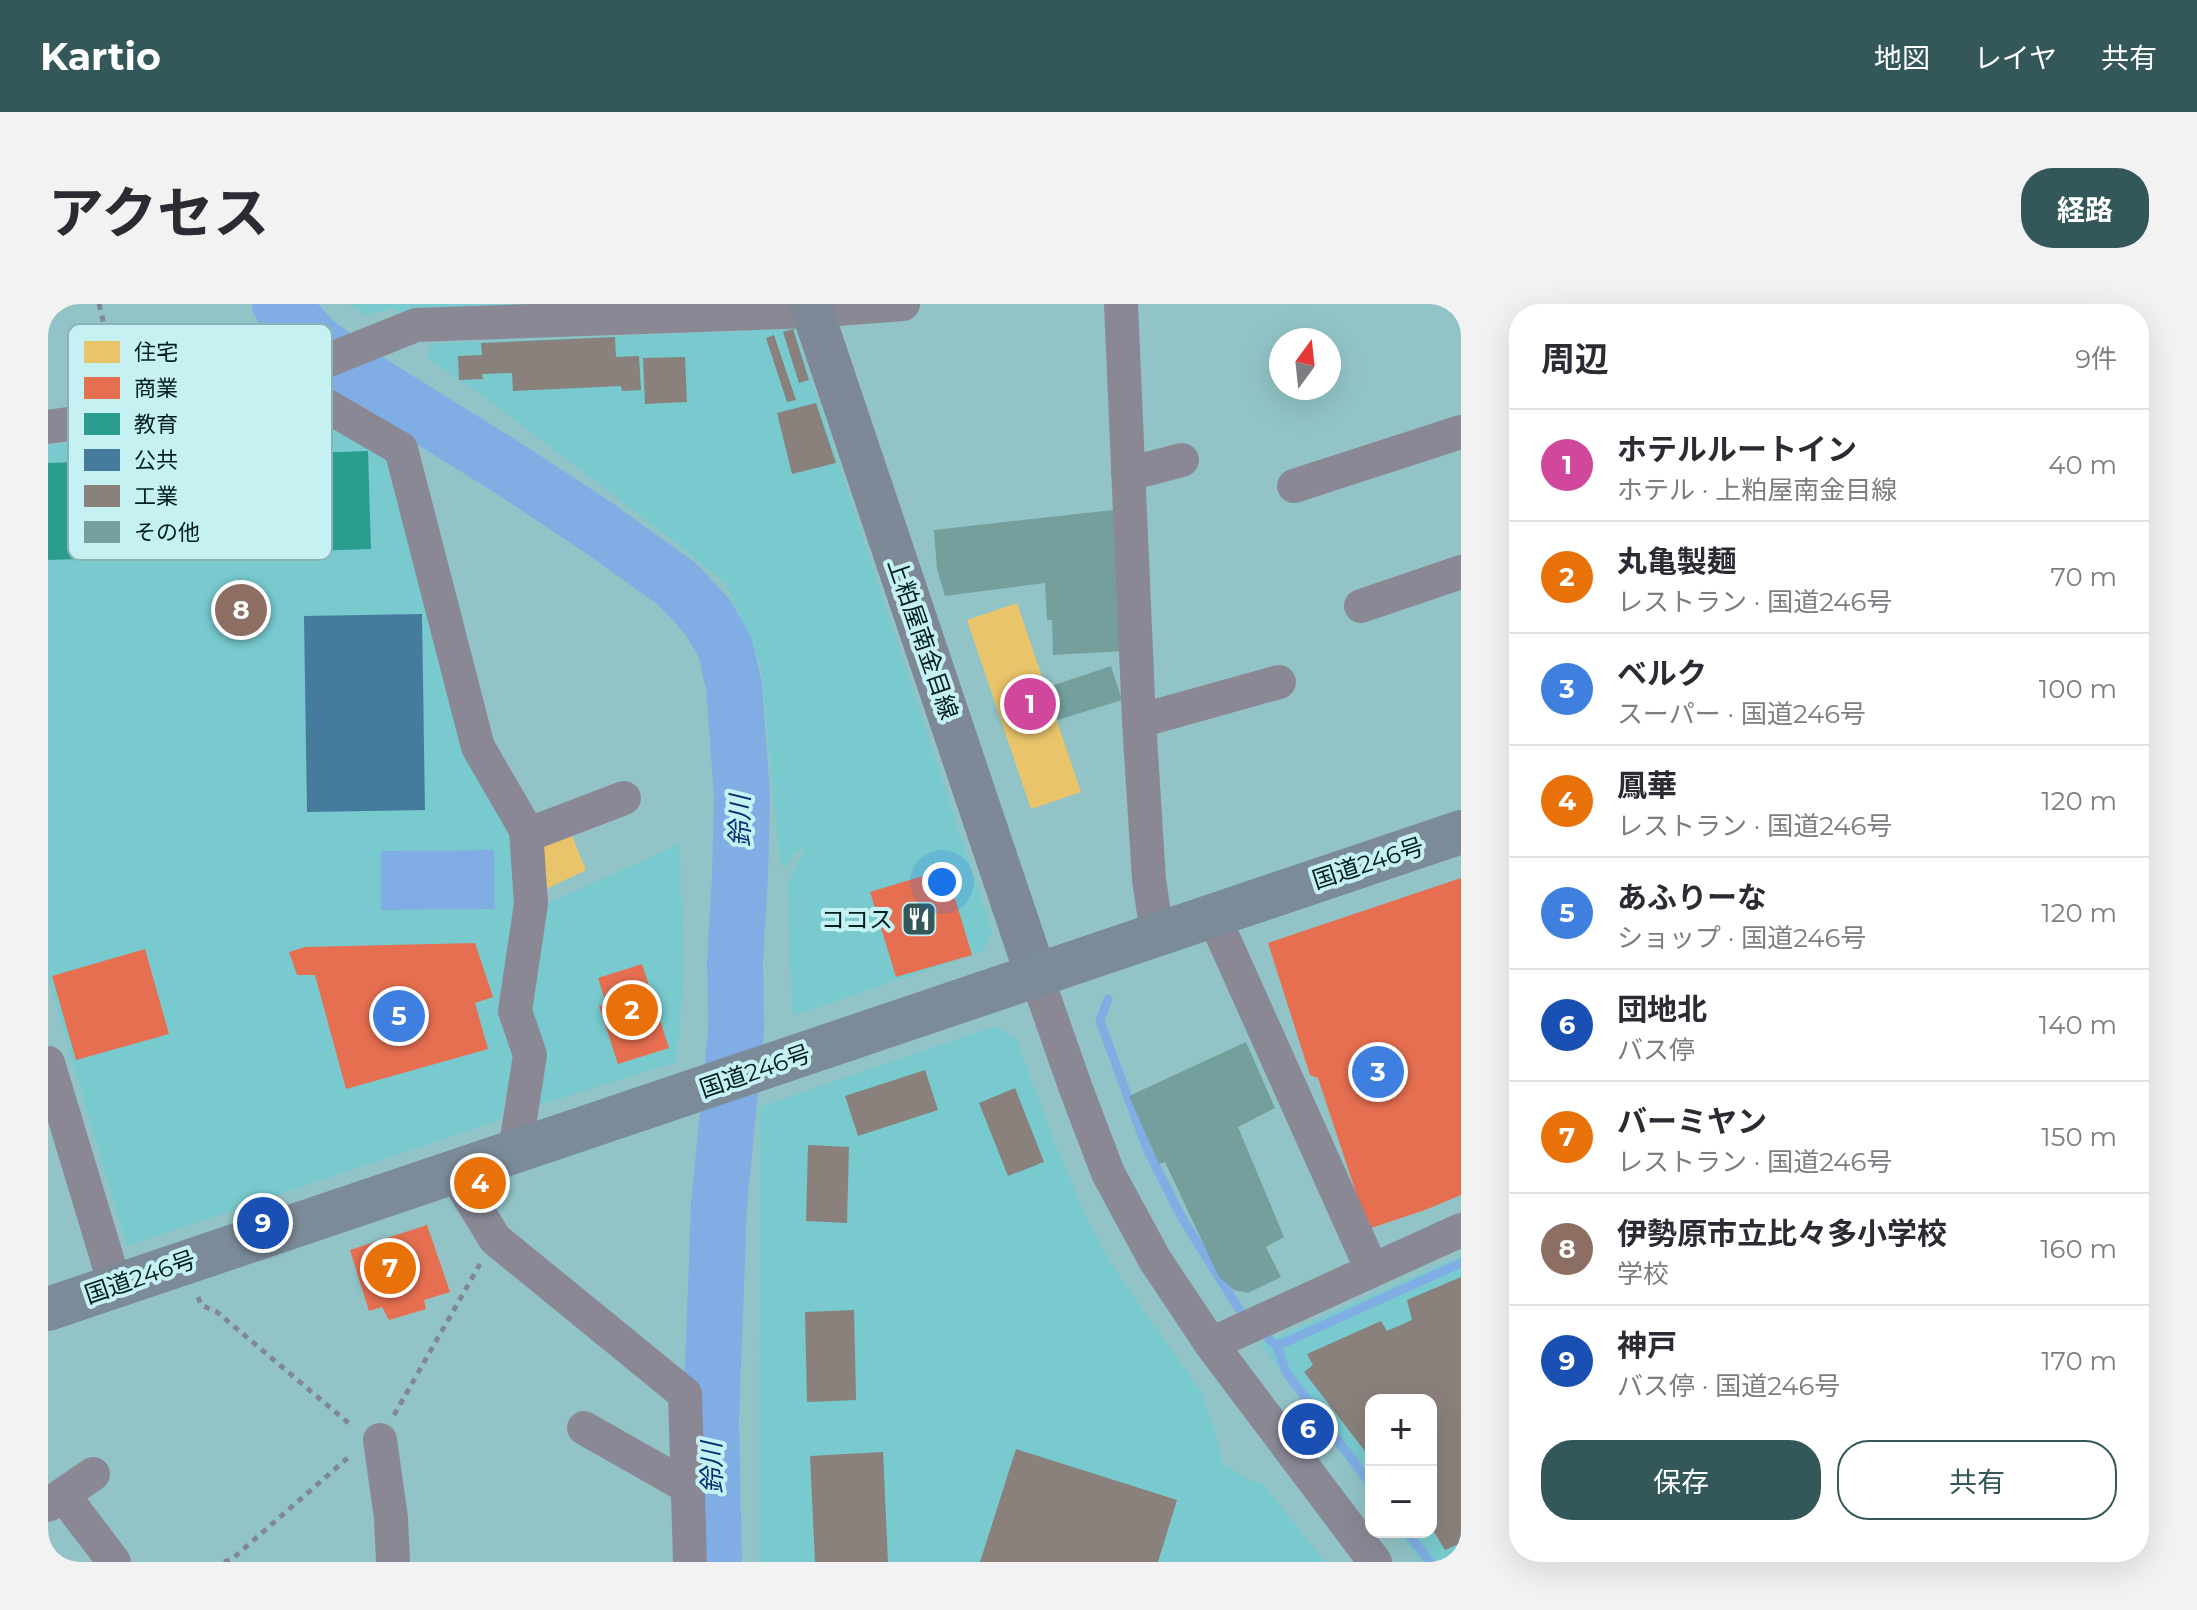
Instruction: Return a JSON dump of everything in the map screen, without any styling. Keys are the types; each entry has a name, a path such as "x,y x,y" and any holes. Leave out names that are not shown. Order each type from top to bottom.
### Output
{"highway":[{"name":"国道246号","path":"48,1309 1461,832"}],"main road":[{"name":"上粕屋南金目線","path":"811,308 1036,975"}],"street":[{"path":"332,358 416,325 903,304"},
{"path":"1121,304 1139,721 1149,880 1157,933"},
{"path":"332,409 401,449 478,747 526,830 531,904 515,1011 530,1055 515,1151"},
{"path":"48,427 68,424"},
{"path":"1294,486 1461,432"},
{"path":"1128,474 1182,460"},
{"path":"1361,606 1461,572"},
{"path":"1139,721 1279,682"},
{"path":"527,835 624,798"},
{"path":"1213,915 1372,1270"},
{"path":"1036,975 1108,1173 1155,1260 1211,1344 1375,1562"},
{"path":"48,1063 62,1162 115,1285"},
{"path":"454,1172 495,1239 685,1394 690,1562"},
{"path":"1211,1344 1461,1230"},
{"path":"584,1428 688,1487"},
{"path":"373,1441 391,1518 393,1562"},
{"path":"93,1474 56,1500 114,1562"}],"path":[{"path":"99,304 104,324"},
{"path":"224,1562 232,1559 373,1441 495,1239"},
{"path":"194,1287 201,1305 217,1312 351,1426 373,1441"}],"shaded area":[{"path":"348,304 557,304 397,313 395,308 364,315"},
{"path":"795,329 992,932 984,951 792,1016 788,882 805,849 796,852 786,868 780,864 761,665 726,584 479,393 428,359 431,344 442,343"},
{"path":"332,422 384,451 522,852 515,1058 500,1120 127,1246 48,977 48,445 68,442 68,560 332,560"},
{"path":"680,844 683,967 676,1062 539,1105 529,1009 542,906"},
{"path":"494,850 495,909 381,910 381,851"},
{"path":"995,1026 1017,1040 1085,1215 1114,1268 1201,1392 1215,1430 1222,1462 1244,1478 1263,1484 1325,1562 759,1562 760,1107"},
{"path":"1461,1256 1461,1562 1421,1562 1403,1538 1437,1538 1437,1394 1365,1394 1365,1486 1261,1344"}],"building: 住宅":[{"path":"1017,603 1081,792 1031,809 967,620"},
{"path":"572,836 586,870 546,889 540,846"}],"building: 商業":[{"path":"946,869 972,955 896,977 870,892"},
{"path":"1461,878 1461,1195 1368,1229 1318,1078 1310,1075 1268,943"},
{"path":"475,943 493,997 475,1003 488,1049 346,1089 315,975 297,975 289,952 305,947"},
{"path":"145,949 169,1034 76,1060 52,976"},
{"path":"642,964 669,1048 618,1064 599,1006 606,1003 598,978"},
{"path":"427,1225 450,1292 424,1300 426,1309 389,1320 382,1307 369,1311 350,1250"}],"building: 教育":[{"path":"368,451 371,549 332,550 332,452"},
{"path":"68,462 68,559 48,560 48,463"}],"building: 公共":[{"path":"422,614 425,810 307,812 304,616"}],"building: 工業":[{"path":"793,329 809,380 799,383 783,332"},
{"path":"774,335 796,400 787,402 766,338"},
{"path":"615,337 616,357 639,356 641,390 622,391 621,386 513,391 512,373 482,374 483,379 459,380 458,356 482,355 481,343"},
{"path":"685,357 687,402 645,404 643,358"},
{"path":"816,403 836,463 792,474 777,413"},
{"path":"925,1070 938,1110 858,1136 845,1096"},
{"path":"1015,1088 1044,1162 1008,1176 979,1103"},
{"path":"808,1145 849,1147 847,1223 806,1221"},
{"path":"1461,1277 1461,1543 1445,1550 1437,1537 1437,1394 1365,1394 1365,1451 1304,1372 1313,1365 1307,1354 1381,1321 1387,1331 1412,1320 1407,1300"},
{"path":"854,1310 856,1400 807,1402 805,1312"},
{"path":"1016,1449 1177,1500 1158,1562 980,1562"},
{"path":"883,1452 888,1562 815,1562 810,1456"}],"building: その他":[{"path":"1113,510 1123,651 1053,655 1052,620 1047,620 1045,583 945,596 937,569 934,530"},
{"path":"1111,666 1122,700 1058,720 1048,687"},
{"path":"1246,1042 1275,1108 1238,1127 1284,1237 1266,1247 1281,1277 1248,1293 1234,1290 1219,1277 1165,1162 1159,1164 1129,1096"}],"waterway":[{"name":"鈴川","path":"280,304 298,324"},
{"name":"鈴川","path":"332,355 365,379 599,528 677,584 707,616 725,647 734,686 742,795 735,961 736,1031 719,1205 711,1421 714,1562"},
{"path":"1108,999 1100,1021 1147,1149 1182,1218 1242,1314"},
{"path":"1277,1346 1461,1263"},
{"path":"1269,1339 1277,1346 1286,1372 1365,1476"},
{"path":"1412,1538 1430,1562"}],"place":[{"name":"伊勢原市立比々多小学校","path":"241,610"},
{"name":"ホテルルートイン","path":"1030,704"},
{"name":"ココス","path":"919,919"},
{"name":"丸亀製麺","path":"632,1010"},
{"name":"あふりーな","path":"399,1016"},
{"name":"ベルク","path":"1378,1072"},
{"name":"鳳華","path":"480,1183"},
{"name":"神戸","path":"263,1223"},
{"name":"バーミヤン","path":"390,1268"},
{"name":"団地北","path":"1308,1429"}]}
